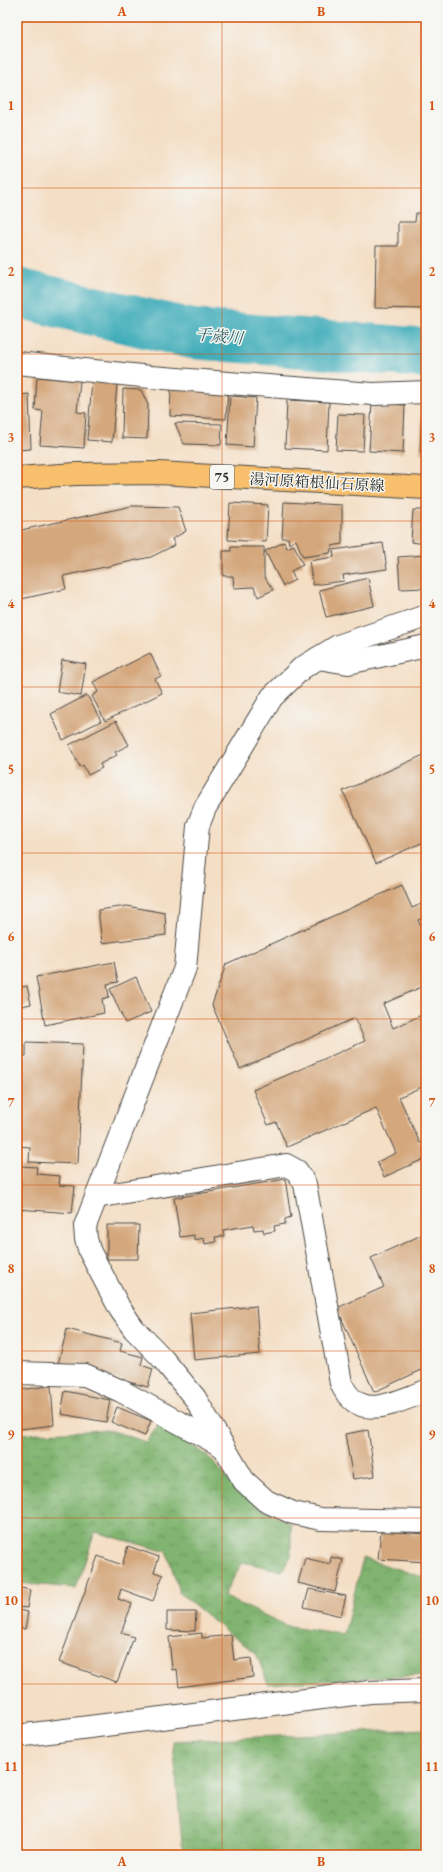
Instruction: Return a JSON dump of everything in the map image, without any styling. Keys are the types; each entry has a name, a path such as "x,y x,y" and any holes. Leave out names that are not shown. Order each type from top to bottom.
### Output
{"main road":[{"name":"湯河原箱根仙石原線","path":"17,478 76,474 159,473 426,488"}],"street":[{"path":"17,363 159,377 373,394 426,392"},
{"path":"426,616 338,646 302,668 272,697 205,808 198,826 185,968 85,1226 86,1239 90,1252 120,1309 134,1329 162,1358 195,1398 244,1481 266,1501 293,1513 321,1518 426,1520"},
{"path":"318,658 348,662 426,646"},
{"path":"96,1198 286,1165 297,1171 305,1184 341,1383 346,1395 357,1404 375,1408 426,1391"},
{"path":"17,1373 85,1375 121,1391 224,1447"},
{"path":"17,1736 370,1692 426,1690"}],"green space":[{"path":"161,1422 212,1460 237,1490 262,1508 291,1524 291,1556 282,1571 243,1562 223,1596 290,1627 344,1635 363,1558 426,1578 426,1675 268,1684 256,1653 231,1635 179,1592 167,1552 95,1532 76,1588 17,1583 17,1434 110,1430 146,1442"},
{"path":"426,1729 426,1855 183,1855 173,1741"}],"building":[{"path":"416,213 426,213 426,309 375,308 376,246 398,246 398,222 415,222"},
{"path":"37,377 80,381 77,412 86,413 84,448 40,445 43,411 35,410"},
{"path":"92,382 117,384 112,442 87,440"},
{"path":"171,388 228,392 226,419 170,416"},
{"path":"123,389 141,390 148,405 147,439 122,438"},
{"path":"29,394 31,449 17,450 17,395"},
{"path":"230,396 256,398 253,447 227,445"},
{"path":"287,400 329,402 327,450 285,448"},
{"path":"372,403 405,405 403,453 369,451"},
{"path":"422,409 426,409 426,453 420,453"},
{"path":"338,414 365,415 363,451 336,450"},
{"path":"175,423 222,424 221,445 184,444"},
{"path":"284,502 342,505 342,544 332,546 330,553 303,557 296,540 289,544 288,538 282,538"},
{"path":"230,503 268,505 266,542 228,540"},
{"path":"132,506 178,507 186,531 172,539 175,545 151,557 63,576 66,589 17,600 17,531"},
{"path":"413,510 426,510 426,544 411,542"},
{"path":"284,542 287,548 294,545 303,565 291,571 295,580 283,586 265,551"},
{"path":"383,543 387,569 343,575 344,581 313,585 309,561 334,557 333,550"},
{"path":"231,547 264,547 264,576 273,590 258,597 254,587 234,588 233,576 223,576 223,551 231,551"},
{"path":"426,555 426,588 400,589 398,557"},
{"path":"368,578 374,606 326,617 319,590"},
{"path":"150,653 161,676 155,679 162,693 105,721 92,696 98,692 93,682"},
{"path":"62,660 86,664 81,696 57,692"},
{"path":"87,695 101,721 63,740 51,714"},
{"path":"116,721 129,745 115,752 117,755 100,764 102,768 88,775 83,765 80,767 69,745"},
{"path":"426,754 426,841 376,863 343,791"},
{"path":"402,885 412,908 426,902 426,917 418,920 426,939 426,985 383,1004 393,1028 426,1013 426,1085 399,1097 420,1143 426,1141 426,1158 384,1177 377,1162 396,1153 376,1108 287,1147 276,1122 268,1125 253,1090 365,1041 355,1018 240,1069 212,1005 226,964"},
{"path":"127,906 165,913 166,935 102,943 98,910"},
{"path":"114,962 118,982 107,984 109,997 102,999 104,1013 45,1025 36,977"},
{"path":"136,977 151,1012 125,1023 110,989"},
{"path":"27,986 31,1004 17,1007 17,988"},
{"path":"26,1042 83,1044 78,1164 29,1162 30,1147 17,1146 17,1056 26,1056"},
{"path":"20,1166 37,1167 36,1174 60,1176 59,1185 75,1186 72,1213 17,1209"},
{"path":"285,1179 291,1217 285,1219 285,1224 274,1226 275,1231 264,1233 263,1229 254,1230 253,1225 223,1230 224,1236 215,1237 216,1242 205,1244 204,1238 194,1240 194,1235 180,1237 174,1198"},
{"path":"107,1225 139,1225 138,1259 107,1259"},
{"path":"426,1233 426,1368 374,1392 337,1308 384,1287 371,1258"},
{"path":"256,1306 260,1354 194,1360 190,1313"},
{"path":"67,1329 122,1343 120,1351 143,1357 141,1365 153,1369 148,1387 58,1364"},
{"path":"51,1386 54,1425 20,1429 17,1390"},
{"path":"65,1391 110,1400 106,1422 61,1414"},
{"path":"117,1407 151,1421 145,1436 111,1422"},
{"path":"368,1430 375,1476 353,1479 345,1434"},
{"path":"381,1531 426,1534 426,1562 378,1559"},
{"path":"128,1546 159,1557 154,1572 163,1575 153,1601 121,1589 118,1599 132,1604 121,1633 134,1637 117,1682 59,1662 98,1556 122,1565"},
{"path":"331,1557 343,1560 335,1592 298,1583 305,1558 330,1564"},
{"path":"17,1587 30,1590 27,1608 17,1607"},
{"path":"309,1589 346,1596 341,1616 304,1607"},
{"path":"17,1610 28,1612 25,1629 17,1628"},
{"path":"167,1612 196,1612 195,1631 167,1630"},
{"path":"202,1633 202,1638 231,1635 234,1660 251,1658 253,1677 179,1687 177,1669 172,1670 169,1637"}],"waterway":[{"name":"千歳川","path":"17,293 192,334 426,353"}]}
